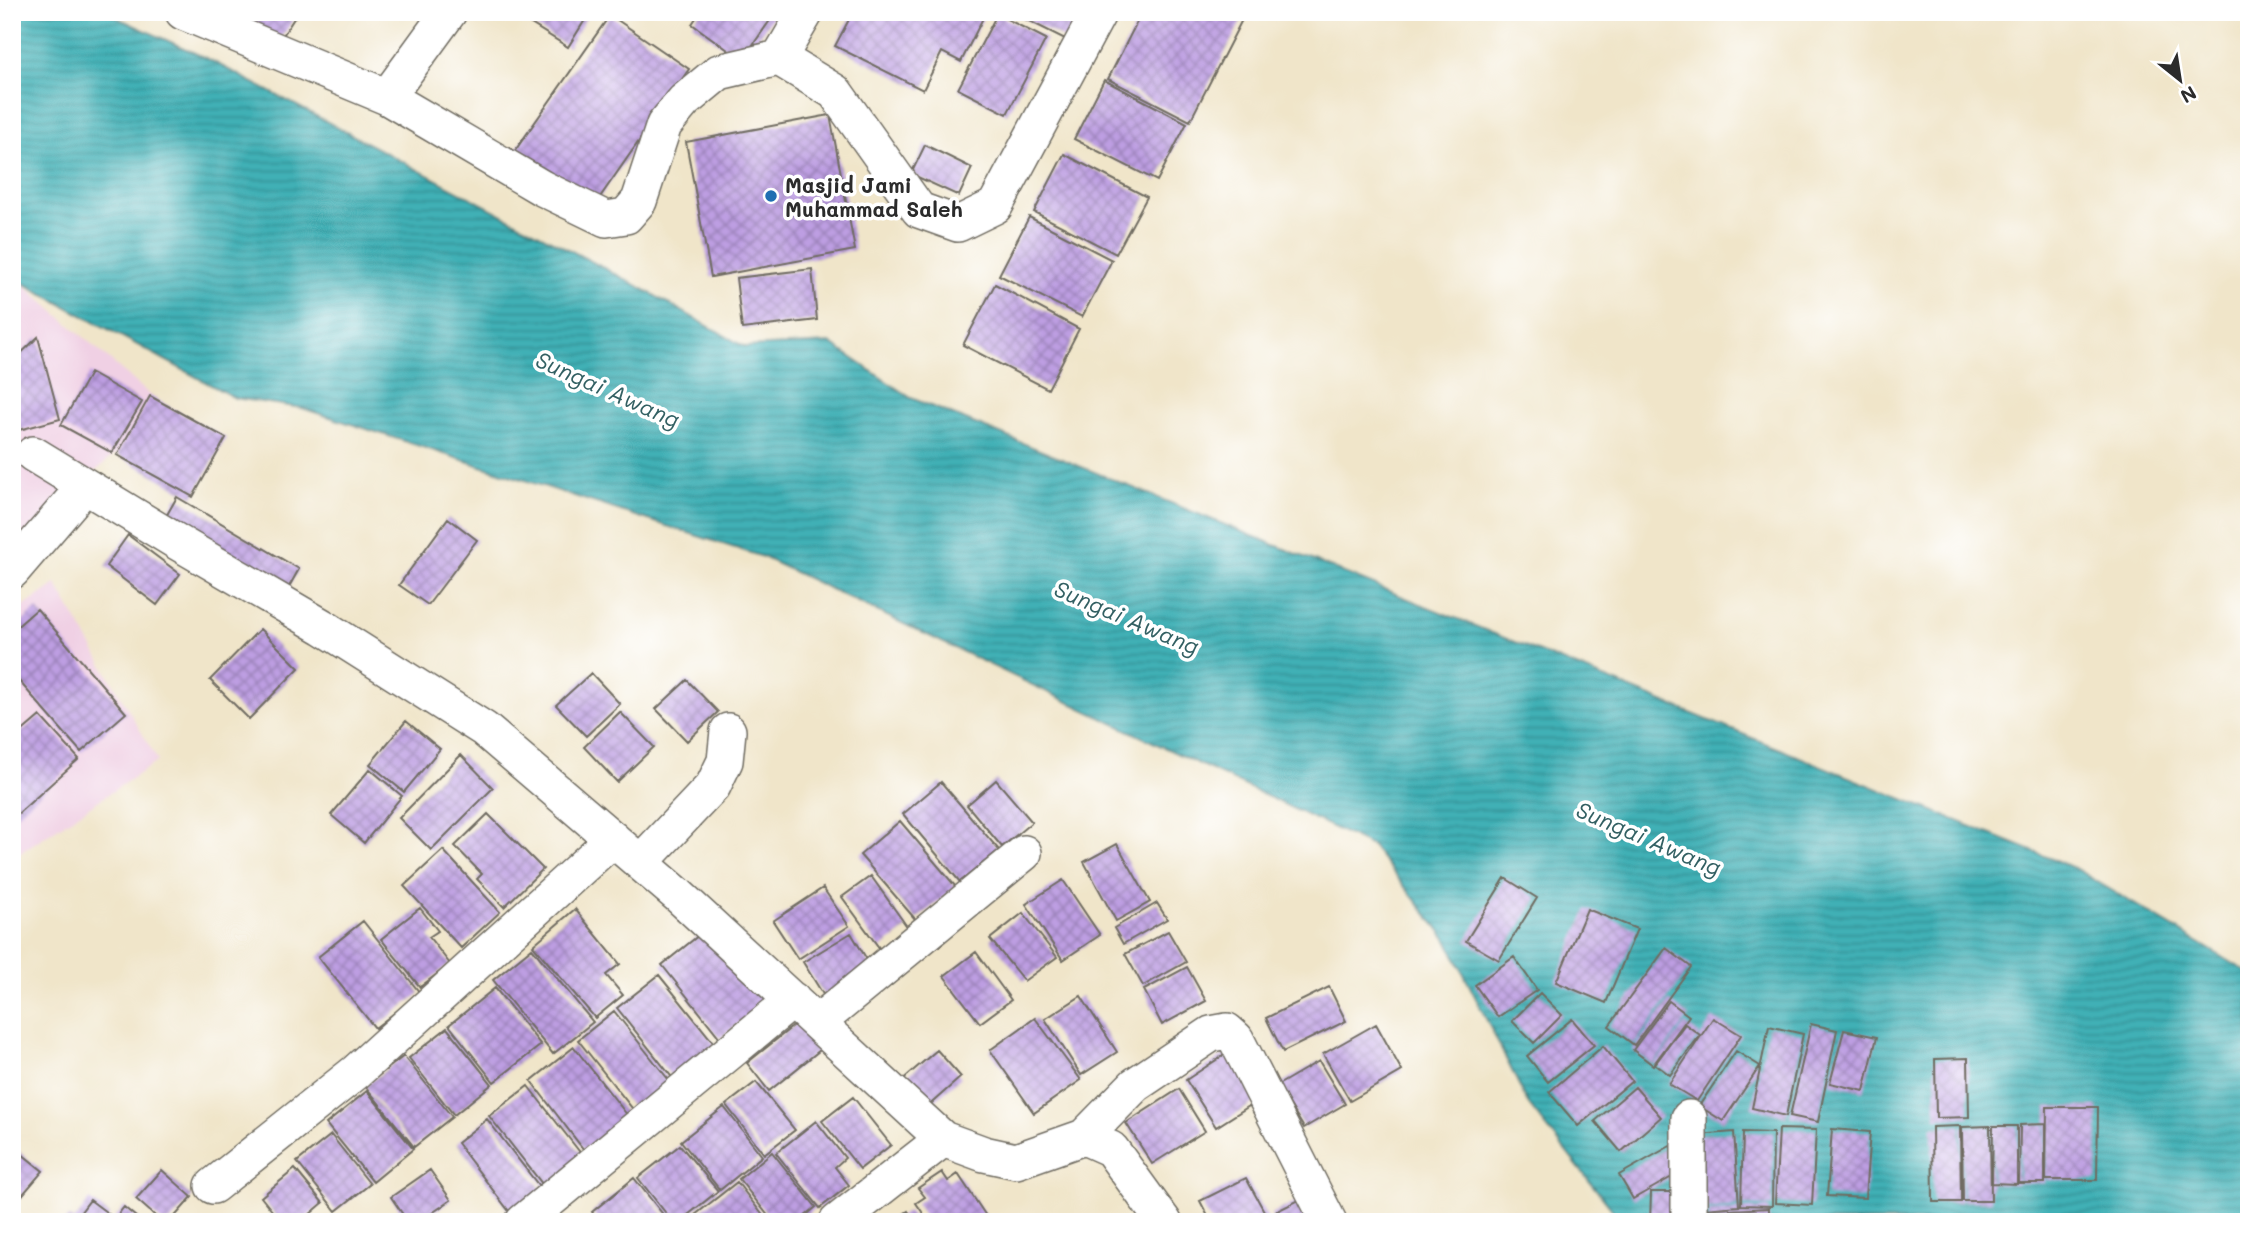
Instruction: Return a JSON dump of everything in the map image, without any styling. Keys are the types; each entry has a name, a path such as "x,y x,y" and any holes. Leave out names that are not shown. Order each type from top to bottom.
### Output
{"street":[{"path":"183,12 387,97 542,188 606,219 626,216 639,201 664,125 684,101 719,72 779,58 835,92 919,210 958,224 995,206 1099,12"},
{"path":"387,97 449,12"},
{"path":"779,58 806,12"},
{"path":"33,454 323,627 484,729 641,862 943,1139 984,1154 1016,1161 1084,1137 1135,1085 1211,1034 1227,1031 1236,1039 1329,1222"},
{"path":"12,570 85,486"},
{"path":"641,862 713,786 725,761 728,731"},
{"path":"213,1186 356,1072 613,839"},
{"path":"523,1222 805,1011 1024,853"},
{"path":"1689,1118 1689,1222"},
{"path":"1084,1137 1111,1149 1164,1222"},
{"path":"837,1222 943,1139"}],"shaded area":[{"path":"12,278 16,278 166,409 12,545"},
{"path":"56,584 158,761 12,858 12,615"}],"water":[{"name":"Sungai Awang","path":"12,12 105,12 210,60 634,284 745,347 830,343 911,398 2074,868 2249,973 2249,1222 2218,1222 2202,1215 2122,1222 1622,1222 1529,1105 1446,938 1372,846 763,557 302,408 235,398 12,277"}],"building":[{"path":"216,12 298,12 275,48"},
{"path":"512,12 590,12 568,47"},
{"path":"700,12 776,12 742,60 692,24"},
{"path":"853,12 972,12 983,18 961,62 942,52 923,90 835,46"},
{"path":"1011,12 1087,12 1071,42"},
{"path":"1142,12 1246,12 1190,121 1108,79"},
{"path":"997,14 1046,39 1007,114 958,89"},
{"path":"610,15 689,69 591,210 512,155"},
{"path":"1104,80 1187,123 1157,181 1074,139"},
{"name":"Masjid Jami Muhammad Saleh","path":"830,115 855,250 711,277 686,142"},
{"path":"925,145 972,168 959,196 911,174"},
{"path":"1064,154 1147,197 1116,254 1034,212"},
{"path":"1029,217 1112,260 1082,317 999,275"},
{"path":"812,269 817,320 742,329 736,278"},
{"path":"995,284 1079,329 1048,389 963,345"},
{"path":"38,337 60,419 12,432 12,362"},
{"path":"90,373 142,402 112,453 61,425"},
{"path":"150,396 226,438 193,497 117,455"},
{"path":"177,497 299,569 286,592 164,520"},
{"path":"448,518 477,540 428,605 399,585"},
{"path":"128,535 180,574 157,605 106,566"},
{"path":"37,609 126,713 81,752 12,673 12,631"},
{"path":"260,629 299,668 249,719 210,680"},
{"path":"591,673 620,704 586,736 556,705"},
{"path":"687,680 718,712 687,741 656,709"},
{"path":"620,712 654,747 617,782 584,747"},
{"path":"40,716 79,759 12,819 12,740"},
{"path":"406,721 440,749 404,792 370,764"},
{"path":"461,755 493,788 431,850 399,818"},
{"path":"370,769 402,796 364,843 331,815"},
{"path":"996,780 1032,822 1002,847 967,805"},
{"path":"941,782 999,850 960,882 903,814"},
{"path":"488,814 543,869 504,907 477,879 482,874 455,846"},
{"path":"900,821 956,887 916,920 860,855"},
{"path":"1117,844 1150,902 1116,921 1084,862"},
{"path":"443,850 500,912 461,948 404,886"},
{"path":"871,876 908,928 880,949 842,897"},
{"path":"1505,878 1537,898 1499,960 1466,941"},
{"path":"1063,880 1100,935 1063,960 1026,904"},
{"path":"823,888 849,926 798,959 773,921"},
{"path":"1157,903 1167,919 1123,944 1114,928"},
{"path":"420,908 438,931 429,937 450,964 420,987 381,939"},
{"path":"575,909 620,964 606,975 623,995 595,1018 533,945"},
{"path":"1587,909 1637,929 1606,1003 1556,982"},
{"path":"1023,913 1057,957 1024,981 990,939"},
{"path":"363,921 420,993 375,1028 318,957"},
{"path":"709,927 767,1001 720,1038 662,965"},
{"path":"1168,931 1186,962 1143,986 1125,954"},
{"path":"851,933 872,968 824,996 803,962"},
{"path":"532,948 593,1022 553,1054 493,980"},
{"path":"1666,948 1691,967 1634,1045 1609,1026"},
{"path":"976,952 1011,1000 980,1023 944,976"},
{"path":"1514,957 1537,990 1498,1017 1475,985"},
{"path":"1187,967 1206,1001 1162,1025 1144,990"},
{"path":"659,975 717,1047 675,1081 617,1008"},
{"path":"1329,987 1346,1021 1283,1052 1266,1018"},
{"path":"495,988 541,1045 494,1082 449,1025"},
{"path":"1540,993 1562,1015 1534,1043 1512,1021"},
{"path":"1081,996 1117,1052 1081,1075 1045,1019"},
{"path":"1669,1001 1689,1016 1653,1065 1633,1050"},
{"path":"614,1011 672,1084 636,1113 578,1040"},
{"path":"1035,1018 1081,1080 1034,1113 990,1050"},
{"path":"1713,1018 1741,1035 1697,1101 1669,1084"},
{"path":"1572,1019 1594,1045 1548,1082 1527,1056"},
{"path":"797,1023 820,1050 769,1091 747,1063"},
{"path":"1376,1024 1402,1071 1350,1101 1323,1054"},
{"path":"1685,1024 1700,1035 1670,1075 1655,1064"},
{"path":"1811,1024 1837,1030 1818,1122 1790,1116"},
{"path":"1769,1026 1803,1034 1786,1116 1752,1108"},
{"path":"447,1028 492,1084 454,1115 409,1058"},
{"path":"1844,1030 1877,1037 1864,1091 1830,1083"},
{"path":"1603,1046 1632,1081 1578,1126 1549,1092"},
{"path":"574,1047 628,1116 584,1150 531,1081"},
{"path":"937,1050 961,1077 925,1109 901,1081"},
{"path":"1736,1051 1760,1066 1723,1121 1699,1106"},
{"path":"1227,1053 1257,1101 1216,1127 1186,1080"},
{"path":"404,1056 452,1117 414,1147 365,1086"},
{"path":"1968,1058 1969,1117 1936,1118 1935,1059"},
{"path":"1319,1061 1345,1104 1304,1128 1278,1085"},
{"path":"756,1082 795,1130 764,1154 726,1105"},
{"path":"528,1086 586,1160 547,1190 489,1116"},
{"path":"1635,1087 1661,1117 1621,1152 1595,1121"},
{"path":"1179,1089 1205,1131 1152,1164 1126,1123"},
{"path":"367,1091 413,1149 373,1182 326,1124"},
{"path":"853,1097 891,1145 860,1169 822,1121"},
{"path":"724,1107 762,1156 720,1190 681,1141"},
{"path":"2047,1107 2098,1107 2097,1180 2046,1180"},
{"path":"487,1119 546,1195 515,1219 457,1143"},
{"path":"816,1121 845,1158 835,1167 849,1185 820,1208 776,1153"},
{"path":"2045,1124 2045,1183 2019,1183 2020,1125"},
{"path":"1960,1126 1961,1202 1933,1202 1932,1127"},
{"path":"1990,1126 1991,1201 1963,1201 1962,1127"},
{"path":"1993,1126 2017,1126 2017,1184 1992,1183"},
{"path":"1779,1129 1816,1130 1812,1205 1775,1203"},
{"path":"1832,1129 1870,1132 1865,1198 1827,1196"},
{"path":"1734,1132 1739,1206 1704,1209 1698,1135"},
{"path":"1743,1132 1773,1133 1772,1206 1741,1205"},
{"path":"331,1135 370,1184 336,1211 297,1162"},
{"path":"680,1145 718,1191 679,1222 673,1222 638,1178"},
{"path":"1672,1145 1686,1169 1633,1199 1619,1175"},
{"path":"12,1146 43,1171 12,1207"},
{"path":"772,1152 816,1207 798,1222 773,1222 739,1179"},
{"path":"295,1169 323,1203 301,1222 281,1222 261,1197"},
{"path":"162,1170 192,1197 170,1222 162,1222 136,1199"},
{"path":"430,1170 451,1200 419,1222 408,1222 391,1197"},
{"path":"942,1172 948,1181 958,1174 990,1222 929,1222 916,1203 925,1197 918,1188"},
{"path":"634,1178 669,1222 600,1222 592,1212"},
{"path":"1246,1178 1270,1222 1211,1222 1200,1201"},
{"path":"737,1182 768,1222 692,1222 690,1219"},
{"path":"1651,1192 1682,1192 1681,1222 1650,1222"},
{"path":"1305,1197 1317,1222 1274,1222 1271,1214"},
{"path":"90,1200 110,1215 105,1222 64,1222 68,1217 74,1221"},
{"path":"124,1207 142,1222 112,1222"},
{"path":"1769,1208 1769,1222 1709,1222 1709,1211"},
{"path":"908,1211 916,1222 892,1222"}],"place":[{"name":"Masjid Jami Muhammad Saleh","path":"771,196"}]}
